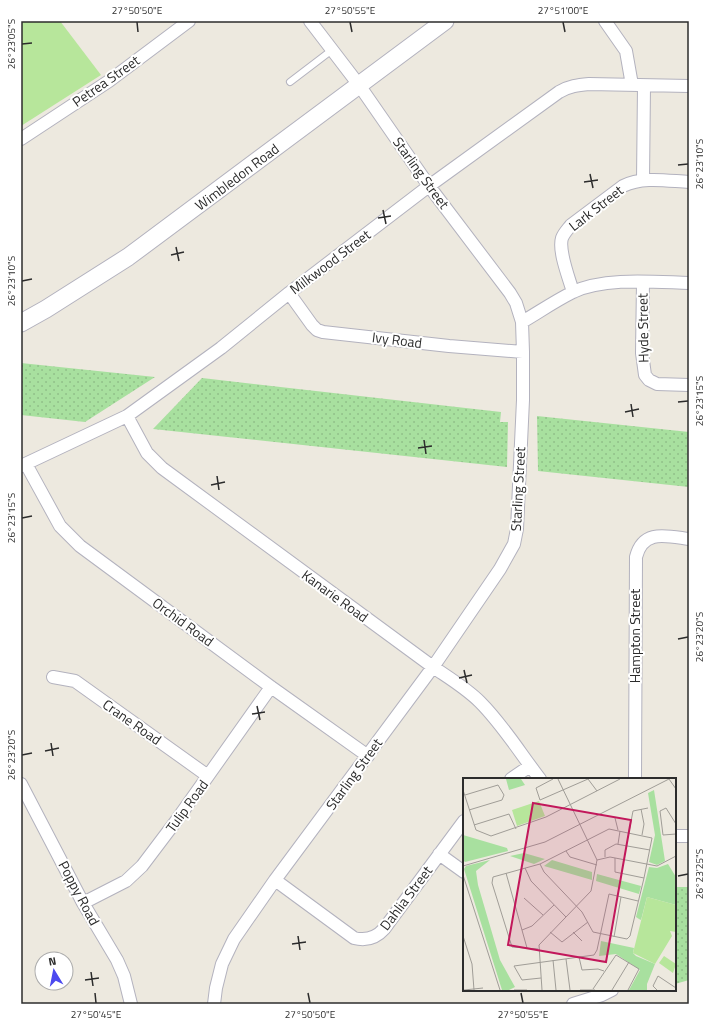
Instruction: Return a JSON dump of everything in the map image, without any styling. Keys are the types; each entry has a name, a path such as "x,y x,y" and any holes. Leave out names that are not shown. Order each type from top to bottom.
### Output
{"street":[{"name":"Petrea Street","path":"21,139 109,81 189,21"},
{"name":"Starling Street","path":"214,1004 222,964 234,939 275,880 433,667 500,569 514,544 517,529 519,508 523,352 522,322 516,303 430,186 359,85 310,21"},
{"name":"Wimbledon Road","path":"21,322 53,305 128,257 445,21"},
{"path":"605,21 626,51 632,85"},
{"name":"Milkwood Street","path":"24,465 127,416 221,348 288,293 430,186 567,87 589,84 689,86"},
{"path":"643,180 644,86"},
{"name":"Lark Street","path":"573,292 562,254 562,238 566,230 623,186 631,182 643,180 689,182"},
{"path":"522,322 573,292 591,286 606,283 643,282 689,284"},
{"name":"Hyde Street","path":"643,282 642,353 645,375 649,380 657,384 689,385"},
{"name":"Ivy Road","path":"288,293 312,325 317,330 323,332 449,346 523,352"},
{"name":"Kanarie Road","path":"127,416 147,453 162,468 480,702 498,722 539,778"},
{"name":"Orchid Road","path":"24,465 60,526 75,542 271,687 368,756"},
{"name":"Hampton Street","path":"635,778 637,550 641,543 647,538 660,536 689,539"},
{"name":"Crane Road","path":"53,677 75,681 208,776"},
{"name":"Tulip Road","path":"83,903 126,881 142,866 176,821 271,687"},
{"path":"512,778 530,766"},
{"name":"Poppy Road","path":"21,784 83,903 117,960 124,976 131,1004"},
{"name":"Dahlia Street","path":"275,880 354,938 364,939 376,936 384,929 463,822"},
{"path":"676,836 689,836"},
{"path":"439,854 463,871"},
{"path":"573,1004 610,991"}],"lane":[{"path":"290,82 332,50"}],"green space":[{"path":"21,21 60,21 101,75 21,126"},
{"path":"21,363 155,377 85,422 21,415"},
{"path":"202,378 501,412 500,422 508,422 507,467 153,429"},
{"path":"537,416 689,432 689,487 538,471"},
{"path":"676,887 689,887 689,980 676,984"}]}
